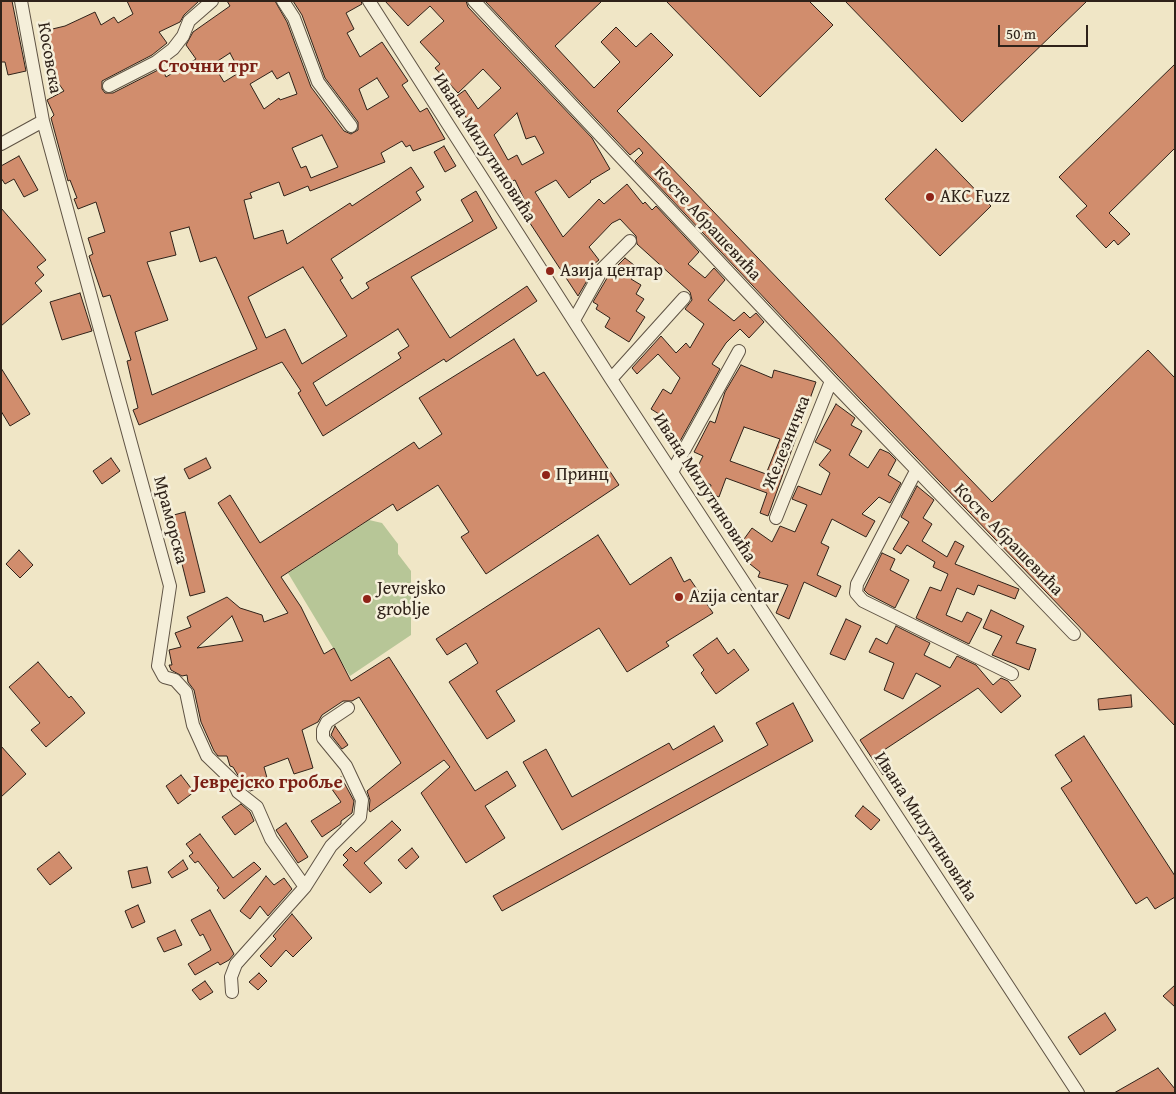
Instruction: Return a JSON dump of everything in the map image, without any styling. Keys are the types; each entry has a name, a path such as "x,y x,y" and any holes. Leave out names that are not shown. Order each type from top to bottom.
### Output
{"street":[{"name":"Косовска","path":"21,1 43,121"},
{"path":"109,86 156,62 173,49 184,36 189,21 212,1"},
{"path":"283,1 294,18 318,82 351,126"},
{"name":"Ивана Милутиновића","path":"369,1 611,379 1078,1093"},
{"name":"Косте Абрашевића","path":"474,1 916,471 1074,634"},
{"path":"1,144 43,121"},
{"name":"Мраморска","path":"43,121 170,586 158,666 164,678 175,680 186,692 193,725 207,756 233,781 238,792 257,807 271,839 305,888"},
{"path":"574,320 603,268 630,241"},
{"path":"611,379 684,298"},
{"path":"672,472 739,351"},
{"name":"Железничка","path":"776,518 831,381"},
{"path":"916,471 857,584 856,593 863,601 1012,674"},
{"path":"232,992 231,977 236,964 305,888 331,846 360,817 362,800 346,766 323,738 323,730 327,722 348,708"}],"green space":[{"path":"369,520 382,523 398,544 398,554 411,571 411,635 350,676 288,573"}],"building":[{"path":"1,1 12,1 26,71 8,75 5,62 1,62"},
{"path":"127,1 199,1 184,15 180,22 159,32 167,43 152,55 102,81 102,89 105,93 113,93 162,68 166,77 196,59 186,45 193,32 230,6 227,1 275,1 287,22 311,87 344,131 351,134 358,130 358,122 325,78 302,15 293,1 361,1 362,4 346,13 354,29 347,33 360,57 382,42 408,81 402,85 420,112 427,108 445,139 413,151 410,145 406,147 402,141 381,153 385,162 310,191 308,186 284,196 279,182 250,193 252,198 244,200 254,239 283,230 287,244 350,203 352,206 411,167 424,187 416,192 421,200 331,259 343,278 340,280 352,299 369,288 366,283 473,221 461,200 476,191 497,228 411,277 450,338 527,286 537,301 446,362 444,359 323,436 298,393 301,391 282,362 139,425 133,410 138,408 127,361 131,360 110,295 103,297 89,256 93,254 88,238 105,232 96,202 78,209 74,199 77,198 70,180 68,181 51,118 54,115 47,100 64,91 53,76 46,60 40,32 65,26 95,12 101,25 114,17 118,23 133,14","holes":["230,53 240,72 224,82 213,64","272,71 277,79 289,72 297,94 280,100 279,98 264,109 250,84","377,78 389,97 367,110 359,89","322,135 338,167 311,178 306,166 301,168 292,148","189,227 200,262 216,257 257,349 152,395 135,332 168,320 147,262 176,255 170,232","303,267 347,336 302,364 285,329 266,338 248,297","398,329 409,346 398,353 401,358 326,406 313,383"]},
{"path":"385,1 466,1 468,7 592,138 610,169 590,181 569,198 556,180 535,192 563,237 599,199 604,204 627,184 643,204 645,202 652,210 656,206 699,252 688,264 705,278 714,268 725,280 708,300 734,321 744,312 750,318 756,313 764,322 749,338 740,329 726,343 712,364 720,369 679,443 664,435 668,429 654,422 659,414 651,409 663,389 671,394 680,378 658,354 637,374 632,368 661,336 676,353 686,343 690,348 704,324 685,309 692,300 690,292 637,244 636,236 620,219 612,223 589,247 599,260 584,272 588,279 578,296 518,205 525,201 515,180 506,184 478,137 474,139 466,117 454,98 465,90 478,109 501,88 483,69 458,93 435,68 440,64 420,42 444,21 430,6 408,26","holes":["517,113 526,139 535,136 544,153 522,165 517,155 508,160 494,135"]},
{"path":"485,1 602,1 555,46 594,88 620,62 601,42 616,27 636,47 651,33 673,55 617,111 992,502 1148,350 1175,378 1175,726 837,375 635,161 643,153 639,148 630,155"},
{"path":"666,1 809,1 833,25 760,97"},
{"path":"845,1 1087,1 962,122"},
{"path":"1175,64 1175,148 1109,213 1130,234 1118,245 1114,240 1106,248 1076,216 1087,206 1059,177"},
{"path":"444,146 456,166 445,172 434,152"},
{"path":"936,149 991,206 940,256 885,199"},
{"path":"19,156 38,190 24,197 14,179 5,184 1,178 1,166"},
{"path":"1,208 46,260 37,267 44,275 35,283 42,291 1,326"},
{"path":"625,258 639,269 631,279 641,285 636,294 644,299 636,311 645,317 629,342 605,327 610,318 596,309 598,305 593,302 610,273"},
{"path":"80,293 92,331 62,340 50,302"},
{"path":"514,339 537,376 544,372 619,485 486,574 461,537 469,532 438,485 397,511 393,504 281,577 301,607 324,654 334,648 351,681 389,657 475,791 507,771 516,786 485,806 505,838 466,863 421,793 450,767 444,760 370,812 370,800 367,791 401,763 359,697 352,701 343,701 322,715 318,722 302,730 313,768 294,774 288,758 264,767 269,785 250,791 245,787 233,767 230,766 227,756 218,756 214,751 201,722 194,690 188,682 187,675 182,676 171,670 169,665 172,665 169,650 181,647 175,633 191,627 187,617 227,597 240,608 262,615 264,622 288,613 218,503 230,495 260,543 414,442 419,449 442,434 419,398","holes":["232,616 243,641 197,648"]},
{"path":"741,365 772,378 774,370 816,382 768,516 760,513 767,493 726,478 719,497 709,493 711,485 693,476 703,456 694,452 710,421 715,423 725,392","holes":["744,427 780,439 766,474 730,461"]},
{"path":"1,368 30,414 10,426 1,411"},
{"path":"836,404 855,418 851,425 862,431 849,455 868,468 880,449 889,453 896,460 888,475 901,483 890,503 879,497 862,514 875,521 866,537 832,519 821,543 829,547 817,575 841,586 836,597 804,582 789,619 776,613 788,585 758,577 760,572 745,560 750,554 739,546 752,528 772,542 780,526 795,532 807,505 792,499 798,486 821,495 830,473 819,465 831,450 815,442"},
{"path":"111,458 120,471 102,484 93,471"},
{"path":"206,458 211,468 189,479 184,469"},
{"path":"917,486 934,500 923,518 932,524 922,541 947,557 955,541 964,546 955,564 1019,589 1015,599 978,585 974,595 957,588 946,615 962,622 967,612 982,619 969,644 916,618 930,587 941,591 948,574 933,567 935,562 907,545 901,554 893,549 909,522 901,517"},
{"path":"185,512 205,592 190,596 170,516"},
{"path":"598,535 630,585 671,557 684,582 690,579 713,613 666,642 669,646 627,672 599,628 496,691 515,721 487,739 449,682 478,663 466,643 447,655 436,639"},
{"path":"19,550 33,565 20,578 6,564"},
{"path":"882,553 895,559 890,570 909,580 895,608 864,590"},
{"path":"991,610 1024,626 1016,643 1036,649 1029,670 992,655 1002,636 983,628"},
{"path":"846,619 861,626 845,660 830,654"},
{"path":"896,626 930,643 924,655 950,668 957,656 976,665 993,685 1001,678 1008,681 1021,696 1001,713 978,688 881,752 892,768 883,775 860,740 941,686 916,673 903,699 884,690 894,663 869,652 876,638 887,644"},
{"path":"717,638 728,654 734,649 749,670 716,694 701,673 704,670 693,655"},
{"path":"38,662 69,698 71,696 85,713 46,747 31,730 40,723 9,687"},
{"path":"1131,695 1132,707 1099,710 1098,699"},
{"path":"793,703 813,741 502,911 493,896 768,745 756,723"},
{"path":"335,726 348,745 342,749 331,735"},
{"path":"714,726 723,741 562,830 523,762 546,749 572,797 669,743 673,750"},
{"path":"1084,736 1175,876 1175,897 1155,909 1147,897 1136,904 1061,788 1072,781 1055,755"},
{"path":"1,746 26,774 1,797"},
{"path":"181,775 194,792 178,804 166,786"},
{"path":"341,777 354,801 352,813 341,821 341,824 322,837 311,821 341,802 329,785"},
{"path":"241,804 250,812 254,821 235,835 222,817"},
{"path":"863,806 880,820 871,830 855,816"},
{"path":"392,821 401,830 364,863 382,883 370,893 343,865 348,860 343,855 351,847 356,852"},
{"path":"286,823 308,857 298,863 276,830"},
{"path":"200,834 233,878 254,862 261,869 224,899 217,890 219,888 198,861 195,863 189,856 193,853 186,844"},
{"path":"412,848 419,857 406,869 398,860"},
{"path":"59,852 72,868 50,885 37,869"},
{"path":"183,860 188,869 172,878 168,872"},
{"path":"147,867 151,883 132,888 128,871"},
{"path":"266,876 274,885 284,878 292,889 268,916 260,906 250,919 240,911"},
{"path":"138,905 145,922 132,928 125,911"},
{"path":"210,910 234,954 229,960 220,965 218,962 195,975 188,964 211,950 203,934 200,936 191,920"},
{"path":"292,914 312,938 293,957 286,950 271,967 260,956 276,939 273,936"},
{"path":"175,930 182,945 164,952 157,938"},
{"path":"259,973 267,981 258,990 249,982"},
{"path":"205,981 213,992 200,1000 192,990"},
{"path":"1175,985 1175,1007 1163,996"},
{"path":"1105,1013 1116,1030 1080,1055 1068,1037"},
{"path":"1158,1068 1175,1089 1175,1093 1114,1093"}],"place":[{"name":"AKC Fuzz","path":"930,197"},
{"name":"Азија центар","path":"550,271"},
{"name":"Принц","path":"546,475"},
{"name":"Azija centar","path":"679,597"},
{"name":"Jevrejsko groblje","path":"367,599"}],"district":[{"name":"Сточни трг","path":"208,67"},
{"name":"Јеврејско гробље","path":"268,783"}]}
